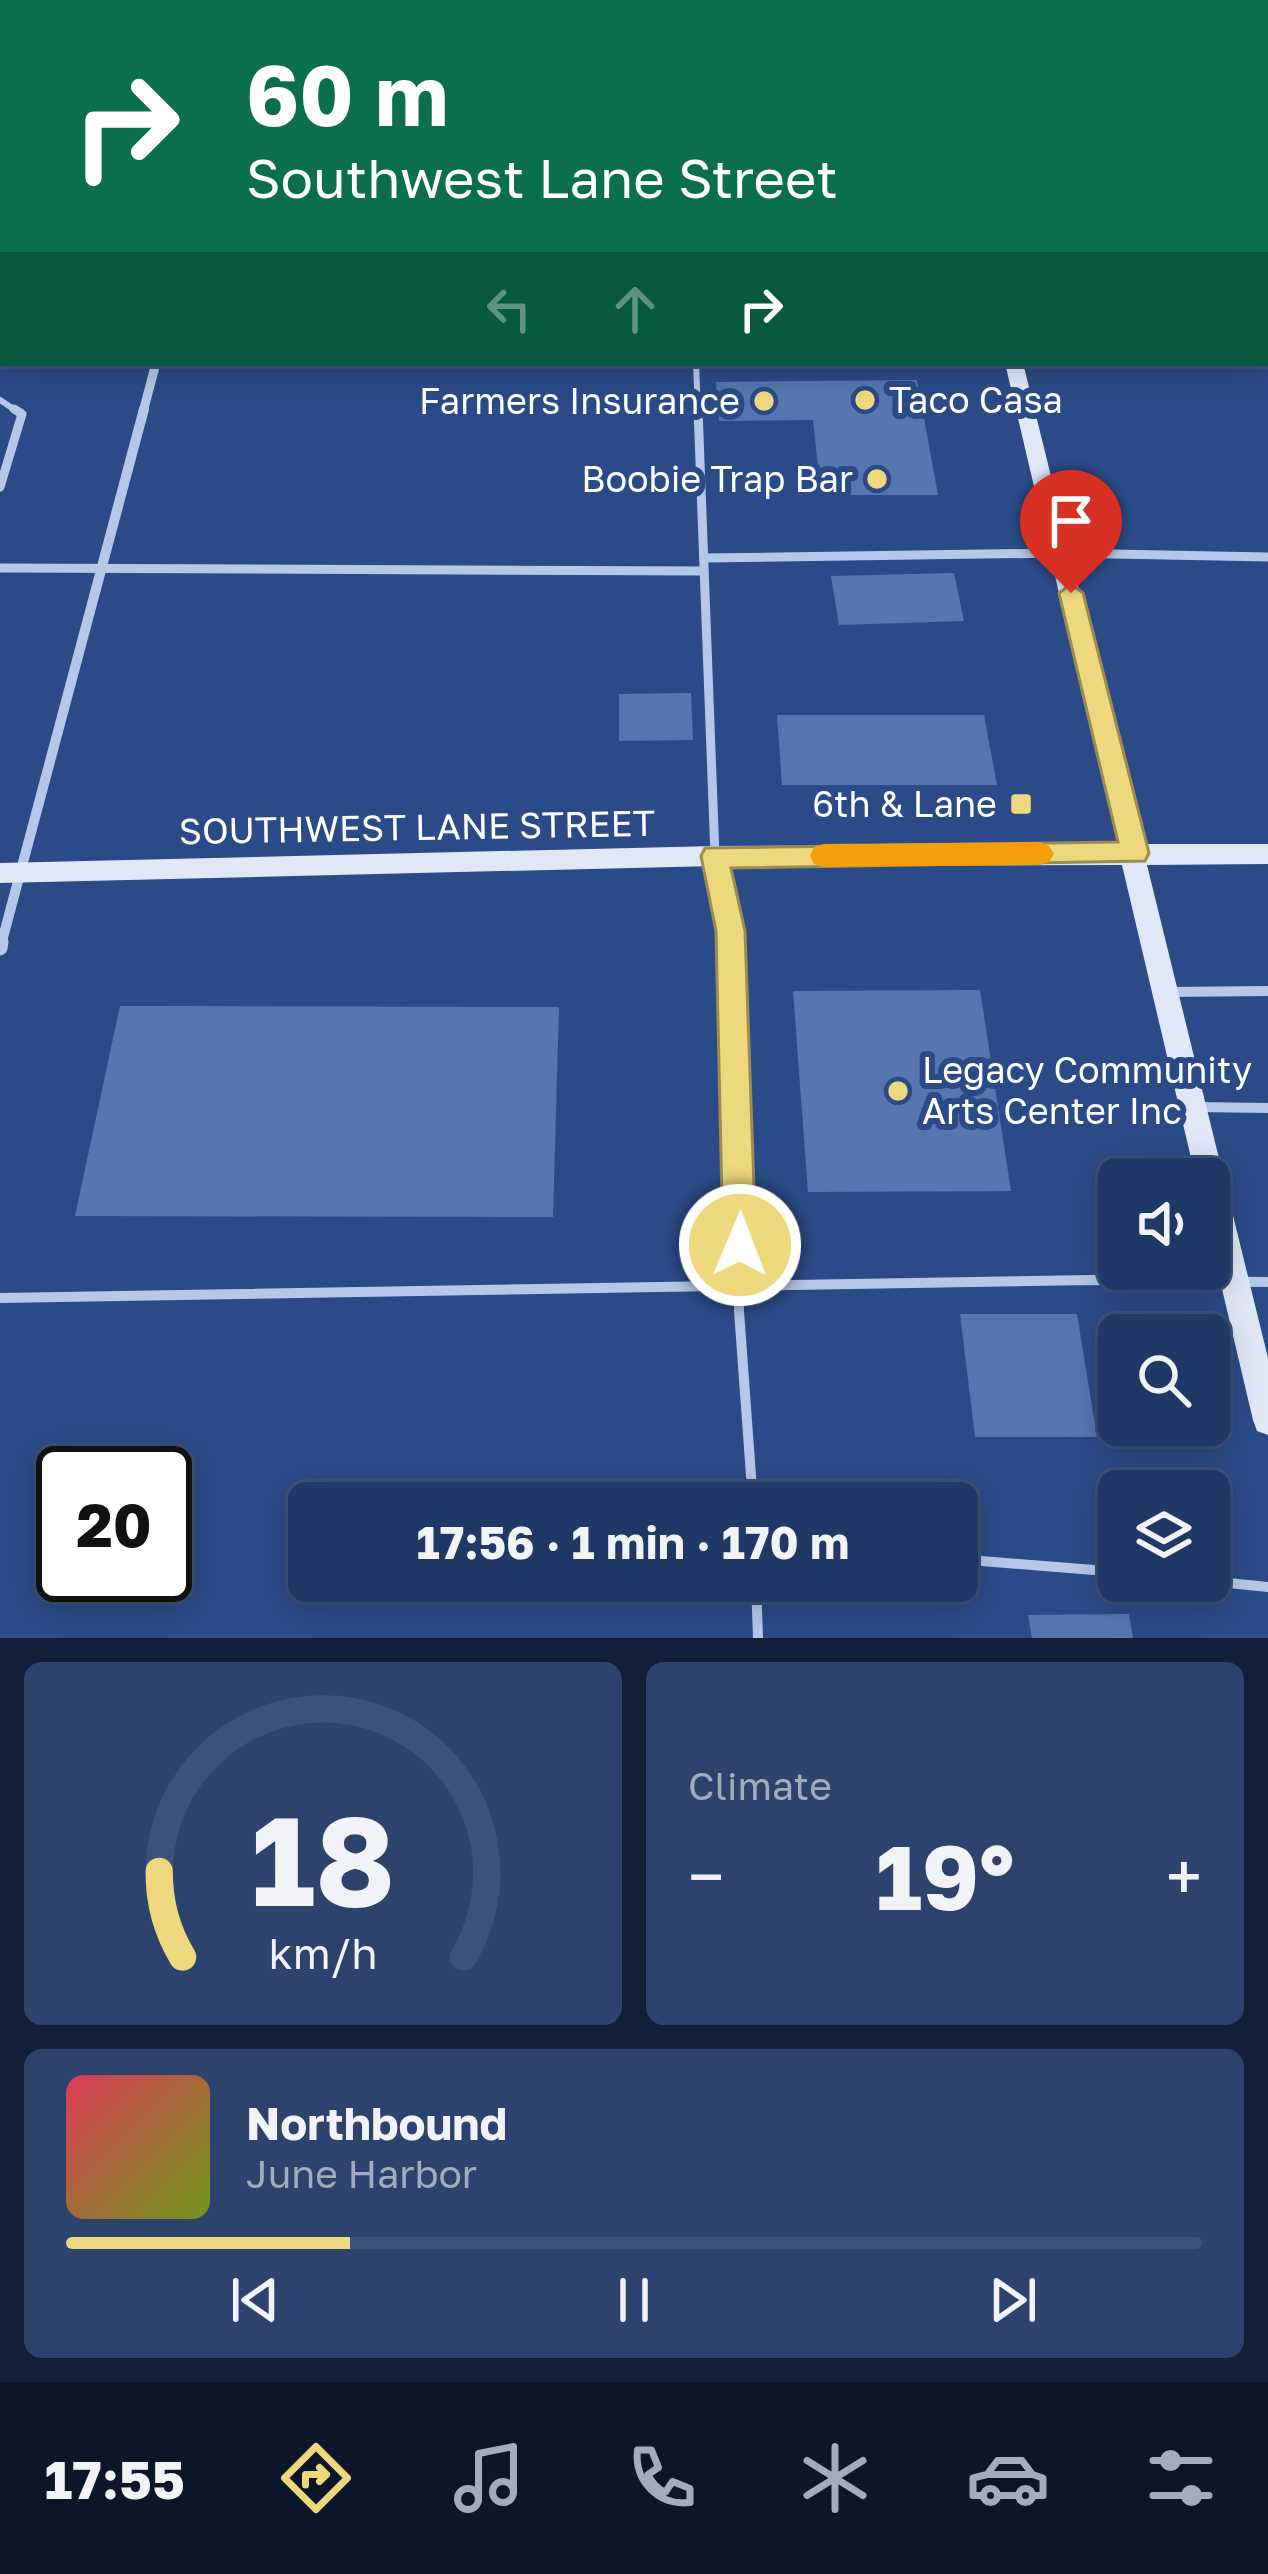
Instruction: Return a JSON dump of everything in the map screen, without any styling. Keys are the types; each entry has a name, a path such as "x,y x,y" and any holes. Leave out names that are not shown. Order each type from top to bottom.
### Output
{"main road":[{"path":"1015,366 1268,1420"},
{"name":"SOUTHWEST LANE STREET","path":"10,873 715,856 1268,854"}],"street":[{"path":"0,948 10,873 155,366"}],"lane":[{"path":"696,366 715,856 730,931 741,1204 738,1286 752,1482"},
{"path":"0,400 22,414 0,487"},
{"path":"704,558 1061,553 1268,557"},
{"path":"0,568 704,571"},
{"path":"1168,992 1268,991"},
{"path":"1194,1107 1268,1108"},
{"path":"0,1298 1268,1282"},
{"path":"978,1561 1098,1570"},
{"path":"1230,1583 1268,1587"},
{"path":"757,1602 758,1638"}],"building":[{"path":"917,380 938,495 821,495 813,420 719,421 716,382"},
{"path":"954,573 964,621 839,625 831,576"},
{"path":"691,693 693,740 619,741 619,694"},
{"path":"777,715 984,715 997,785 782,785"},
{"name":"Legacy Community Arts Center Inc","path":"980,990 1011,1191 808,1192 793,991"},
{"path":"120,1006 559,1007 553,1217 75,1216"},
{"path":"960,1314 1077,1314 1097,1437 975,1437"},
{"path":"1129,1614 1133,1638 1032,1638 1028,1615"}],"slow traffic":[{"path":"824,856 1040,854"}],"place":[{"name":"Taco Casa","path":"865,400"},
{"name":"Farmers Insurance","path":"764,401"},
{"name":"Boobie Trap Bar","path":"877,479"},
{"name":"6th & Lane","path":"1021,804"},
{"name":"Legacy Community Arts Center Inc","path":"898,1091"}],"route":[{"path":"740,1245 730,931 715,856 1135,853 1071,593"}]}
